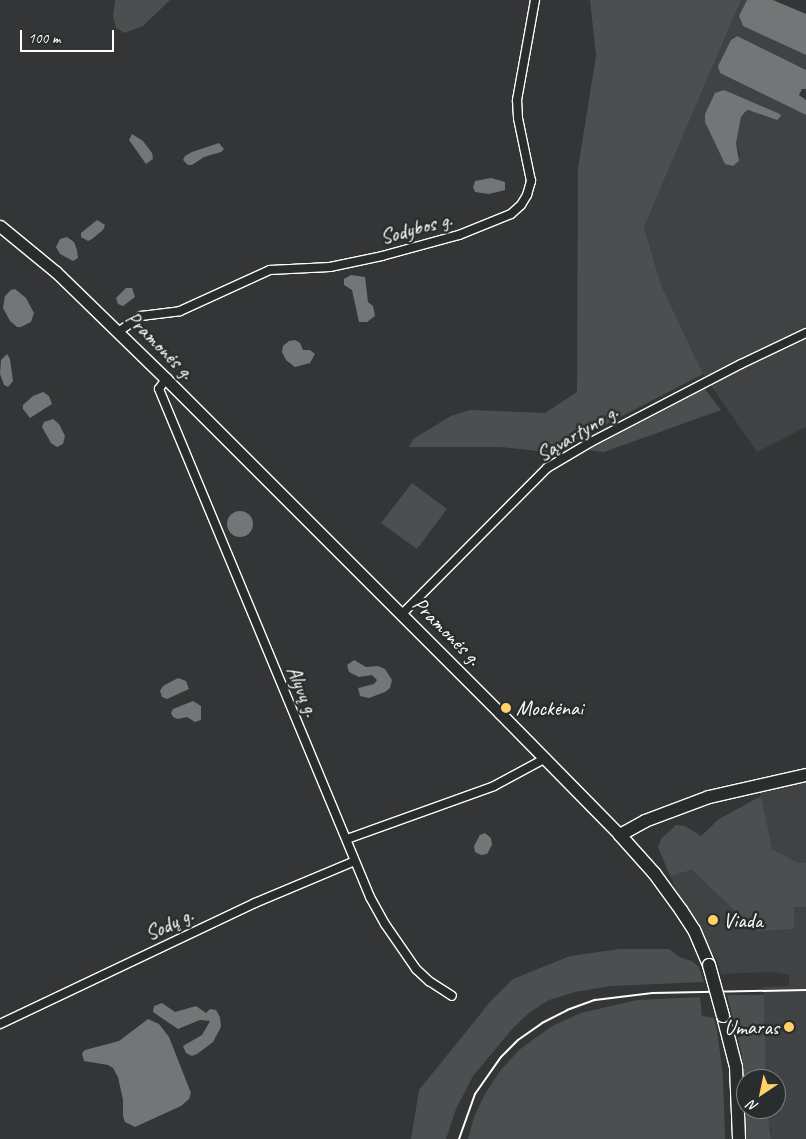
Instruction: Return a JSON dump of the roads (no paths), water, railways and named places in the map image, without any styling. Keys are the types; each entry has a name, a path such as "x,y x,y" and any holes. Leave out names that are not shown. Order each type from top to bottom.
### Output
{"highway":[{"path":"620,835 645,821 700,800 744,788 806,775"},
{"name":"Pramonės g.","path":"620,835 654,873 681,910 694,930 709,965 736,1067 739,1139"}],"main road":[{"name":"Pramonės g.","path":"0,226 56,272 166,379 546,758 620,835"}],"street":[{"name":"Sodybos g.","path":"118,332 141,316 180,311 270,270 330,267 382,256 459,235 511,214 527,196 531,181 530,165 518,118 517,100 535,0"},
{"name":"Sąvartyno g.","path":"402,614 547,468 626,423 806,333"},
{"name":"Alyvų g.","path":"166,379 159,389 313,764 347,839 370,897 400,948 422,975 452,996"},
{"path":"347,839 494,786 546,758"},
{"name":"Sodų g.","path":"0,1024 255,903 355,861"}],"railway":[{"path":"459,1139 475,1094 501,1057 518,1040 542,1023 567,1010 595,1000 653,993 806,990"}],"place":[{"name":"Mockėnai","path":"506,708"},
{"name":"Viada","path":"713,920"},
{"name":"Umaras","path":"789,1027"}]}
